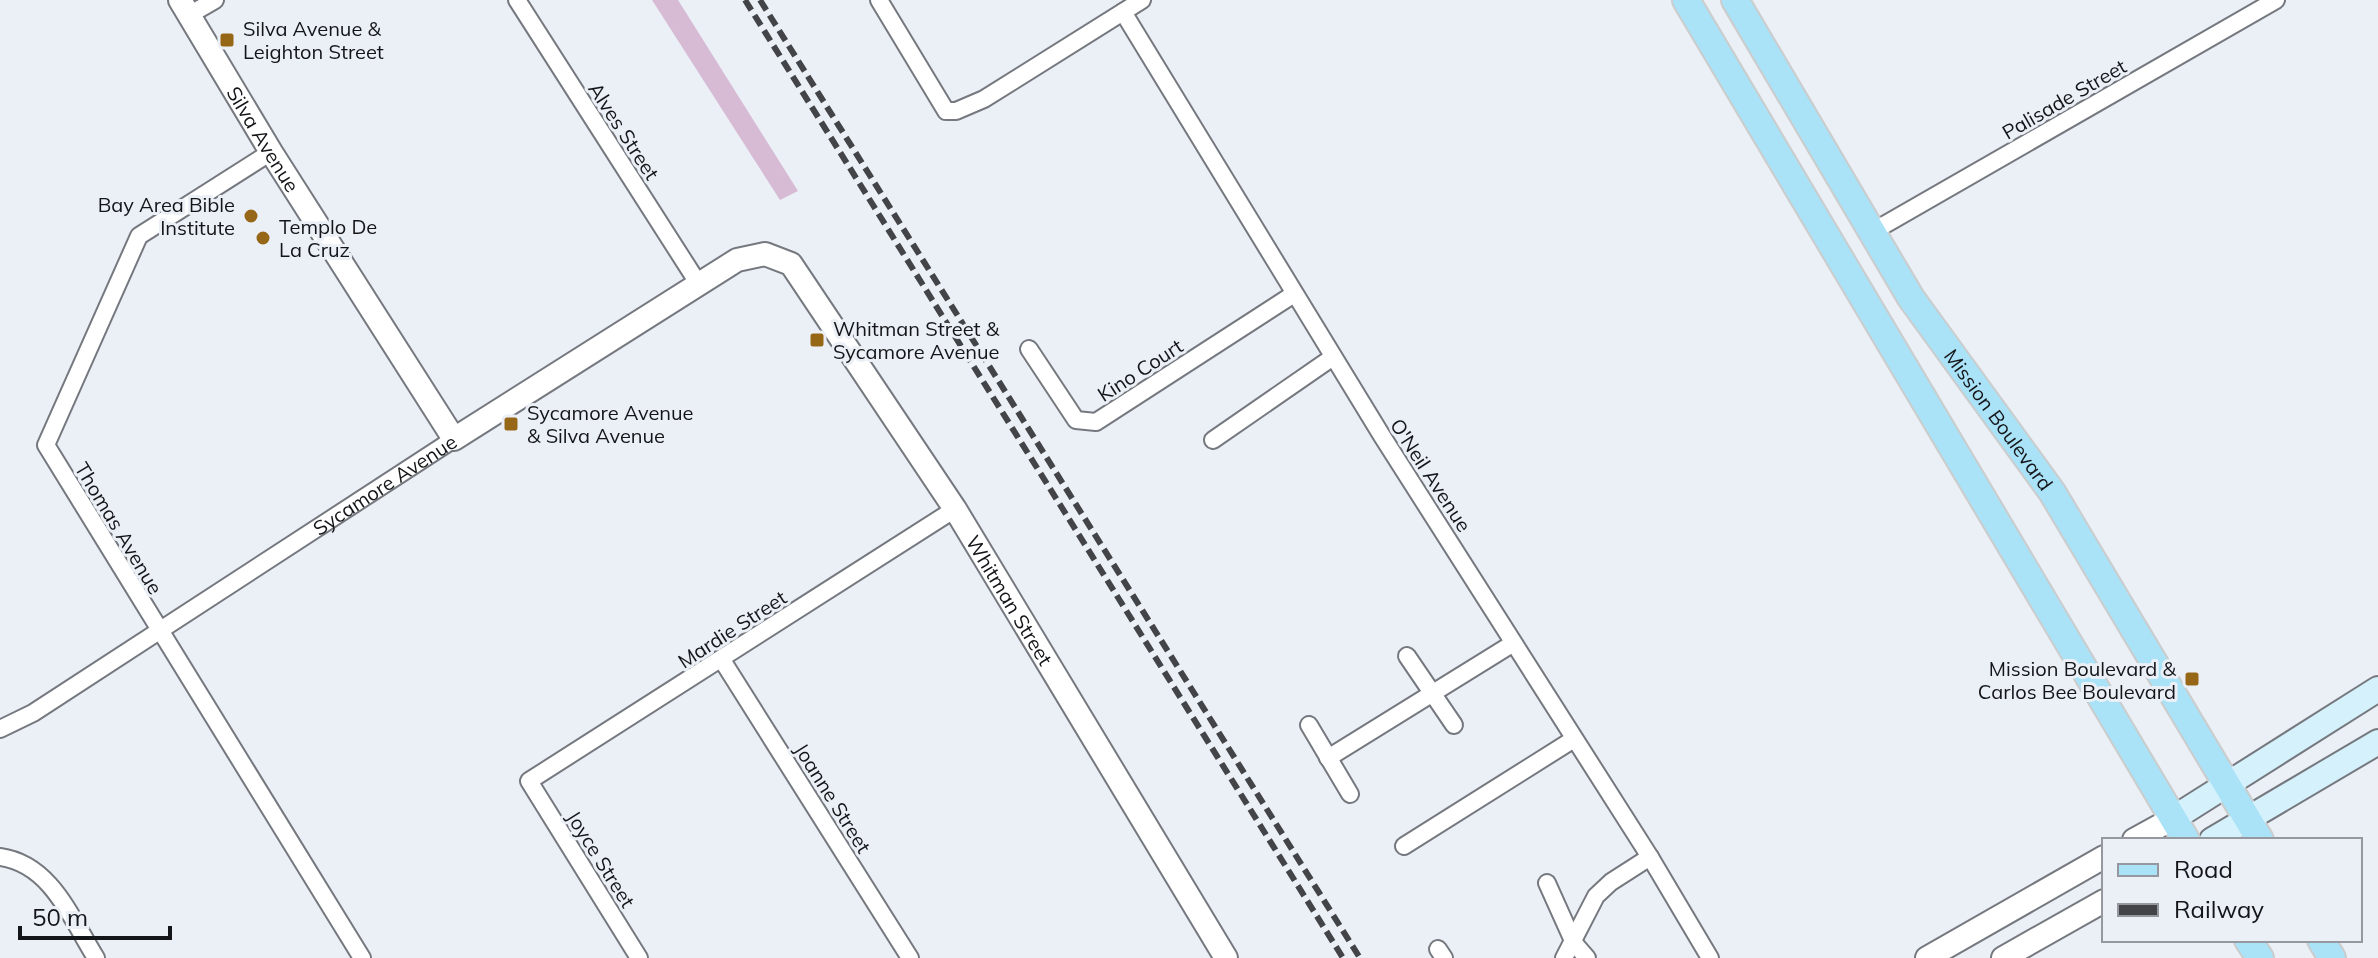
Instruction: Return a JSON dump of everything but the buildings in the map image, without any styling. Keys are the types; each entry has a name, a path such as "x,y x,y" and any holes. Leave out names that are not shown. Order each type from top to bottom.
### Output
{"main road":[{"path":"1686,0 2180,829 2225,783 2378,689"},
{"name":"Mission Boulevard","path":"1735,0 1911,298 2052,492 2255,830"},
{"path":"2221,838 2255,830 2378,742"}],"street":[{"path":"185,8 215,0"},
{"name":"Alves Street","path":"517,0 698,283"},
{"path":"879,0 946,111 956,111 984,99 1142,0"},
{"name":"Palisade Street","path":"1872,232 2276,0"},
{"name":"Silva Avenue","path":"185,8 271,152 454,439"},
{"name":"O'Neil Avenue","path":"1123,12 1333,357 1512,644 1650,857 1710,958"},
{"name":"Thomas Avenue","path":"271,152 139,236 46,445 362,958"},
{"name":"Sycamore Avenue","path":"0,729 33,713 698,283 753,254 776,256"},
{"name":"Whitman Street","path":"776,256 791,264 803,280 955,509 1226,958"},
{"name":"Kino Court","path":"1029,349 1076,420 1096,422 1294,294"},
{"path":"1213,440 1333,357"},
{"name":"Mardie Street","path":"529,781 955,509"},
{"path":"1328,758 1512,644"},
{"path":"1407,656 1454,725"},
{"name":"Joanne Street","path":"722,660 910,958"},
{"path":"1309,725 1350,794"},
{"path":"1404,846 1574,739"},
{"name":"Joyce Street","path":"529,781 639,958"},
{"path":"2142,838 2180,829"},
{"path":"0,857 16,859 43,874 96,958"},
{"path":"1564,958 1596,896 1650,857"},
{"path":"1927,958 2102,858"},
{"path":"1547,883 1574,943 1587,958"},
{"path":"2003,958 2102,902"}],"shaded area":[{"path":"652,0 678,0 798,191 780,200"}],"railway":[{"path":"745,0 1343,958"},
{"path":"760,0 1360,958"}],"place":[{"name":"Silva Avenue & Leighton Street","path":"227,40"},
{"name":"Bay Area Bible Institute","path":"251,216"},
{"name":"Templo De La Cruz","path":"263,238"},
{"name":"Whitman Street & Sycamore Avenue","path":"817,340"},
{"name":"Sycamore Avenue & Silva Avenue","path":"511,424"},
{"name":"Mission Boulevard & Carlos Bee Boulevard","path":"2192,679"}]}
